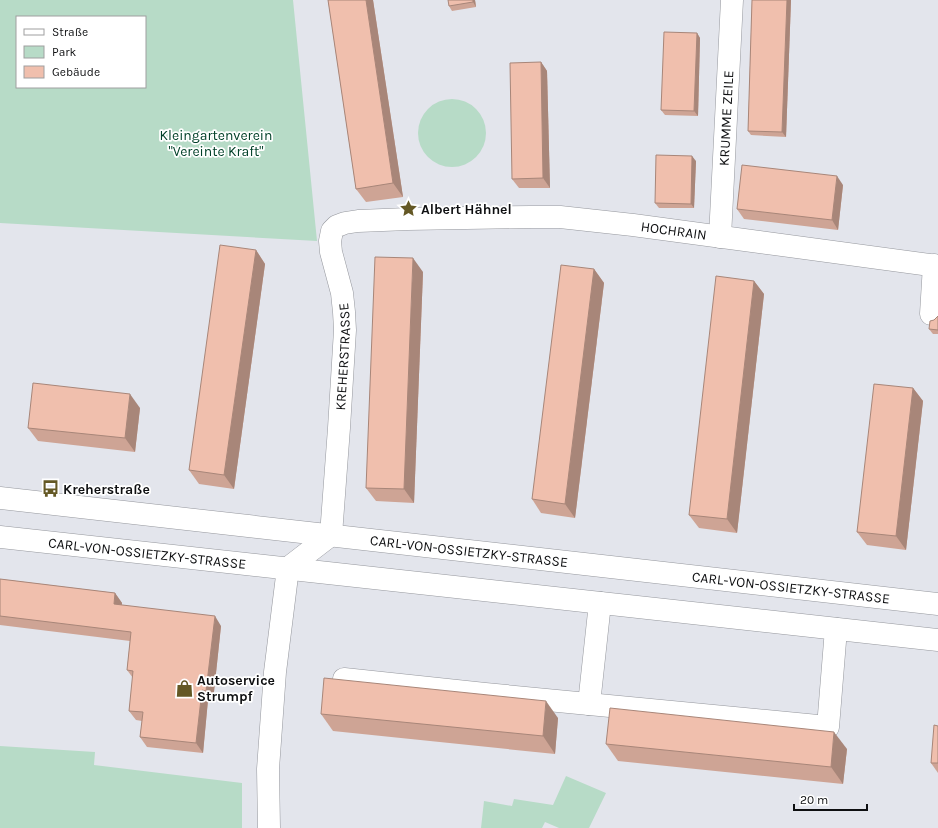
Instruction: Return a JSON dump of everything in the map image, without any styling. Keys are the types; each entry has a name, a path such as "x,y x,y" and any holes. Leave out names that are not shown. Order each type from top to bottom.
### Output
{"street":[{"name":"KRUMME ZEILE","path":"720,237 732,0"},
{"name":"HOCHRAIN","path":"408,218 560,218 633,225 936,266"},
{"name":"KREHERSTRASSE","path":"331,535 339,436 345,330 342,292 330,241 332,232 337,226 345,223 408,218"},
{"path":"931,314 936,266"},
{"name":"CARL-VON-OSSIETZKY-STRASSE","path":"0,498 938,604"},
{"path":"270,828 268,769 274,672 288,568 331,535"},
{"name":"CARL-VON-OSSIETZKY-STRASSE","path":"0,537 938,640"},
{"path":"589,704 600,603"},
{"path":"344,679 828,727 836,629"}],"green space":[{"name":"Kleingartenverein \"Vereinte Kraft\"","path":"0,0 293,0 317,241 0,223"},
{"path":"452,99 465,102 476,109 483,120 486,133 483,146 476,157 465,164 452,167 439,164 428,157 421,146 418,133 421,120 428,109 439,102"},
{"path":"0,746 95,752 94,765 242,783 242,828 0,828"},
{"path":"566,776 606,793 589,828 559,828 545,822 542,828 481,828 484,801 512,806 514,799 553,805"}],"building":[{"path":"328,0 366,0 393,183 356,189"},
{"path":"448,0 473,0 473,2 449,6"},
{"path":"752,0 787,0 782,132 748,131"},
{"path":"664,32 697,33 694,111 661,110"},
{"path":"541,62 543,178 512,179 510,63"},
{"path":"656,155 692,156 691,204 655,203"},
{"path":"742,165 837,176 832,220 737,209"},
{"path":"220,245 256,250 224,475 189,470"},
{"path":"375,257 413,258 404,489 366,488"},
{"path":"561,265 594,269 565,504 532,499"},
{"path":"716,276 754,281 727,519 689,515"},
{"path":"938,316 938,330 929,329 930,321 934,320"},
{"path":"33,383 130,394 125,438 28,428"},
{"path":"874,384 913,388 896,536 857,532"},
{"path":"0,579 115,593 114,604 215,616 206,691 202,690 196,743 140,737 143,712 129,711 133,671 127,670 131,632 0,616"},
{"path":"324,678 546,701 543,736 321,714"},
{"path":"610,708 834,732 831,767 606,744"},
{"path":"934,725 938,726 938,763 931,763"}],"place":[{"name":"Albert Hähnel","path":"408,209"},
{"name":"Kreherstraße","path":"50,489"},
{"name":"Autoservice Strumpf","path":"184,688"}]}
